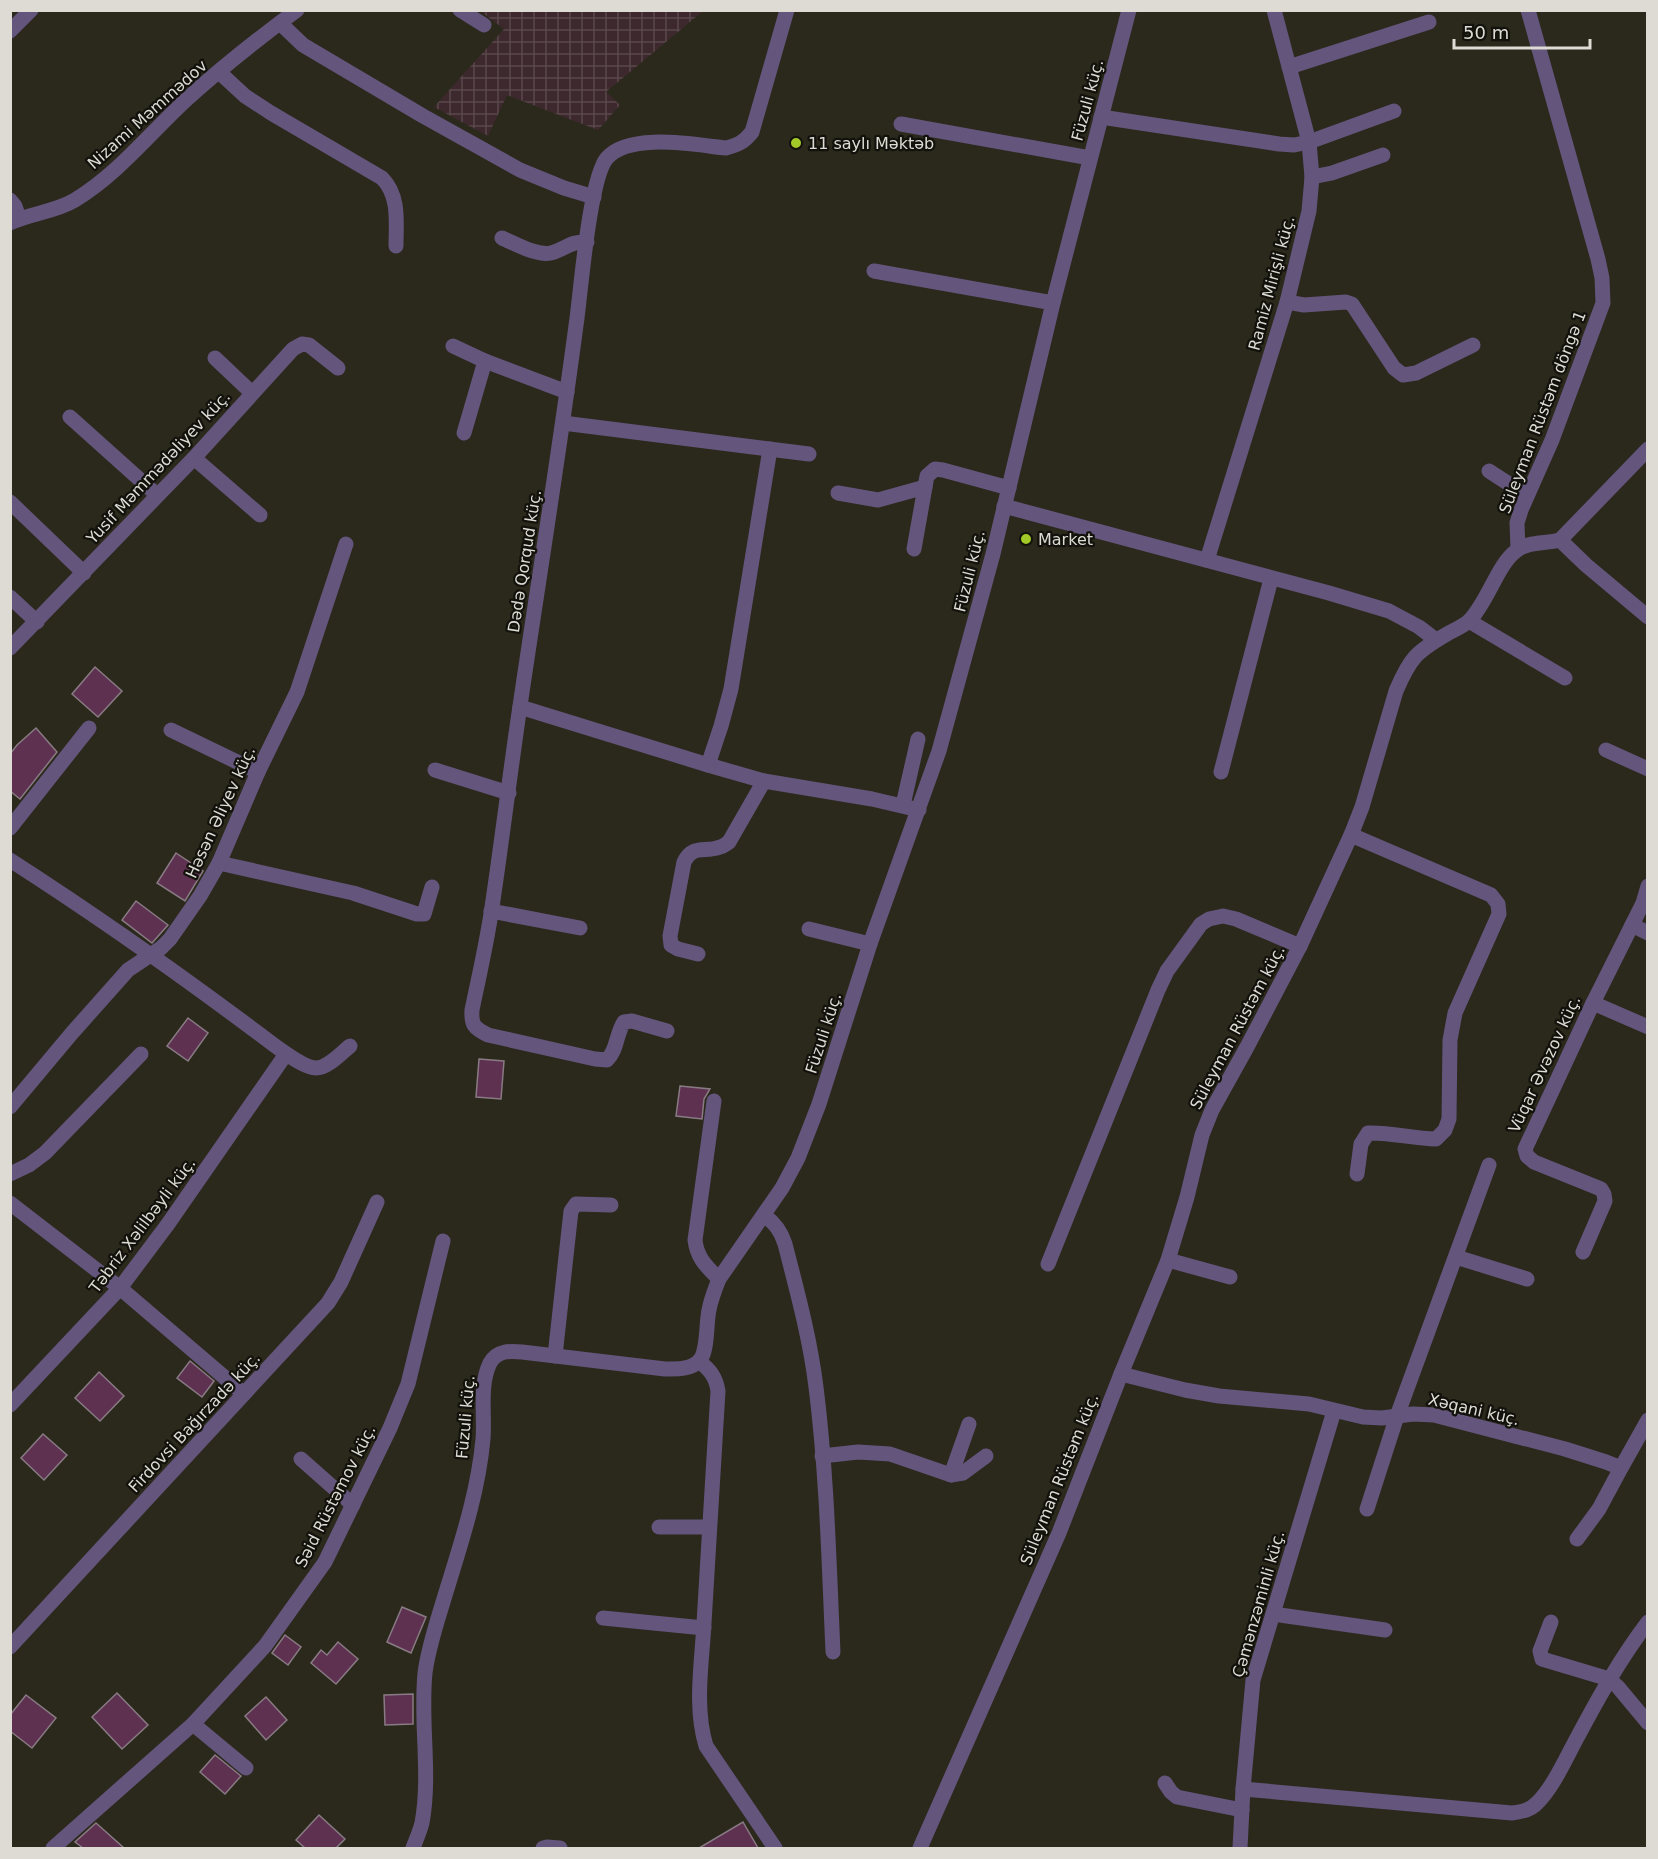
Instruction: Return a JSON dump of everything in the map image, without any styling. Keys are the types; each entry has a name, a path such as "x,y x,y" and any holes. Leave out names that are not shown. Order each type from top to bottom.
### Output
{"street":[{"path":"10,31 31,10"},
{"name":"Nizami Məmmədov","path":"15,220 56,209 75,200 111,174 187,99 297,10"},
{"path":"460,10 484,25"},
{"name":"Dədə Qorqud küç.","path":"667,1031 632,1021 624,1022 619,1030 612,1055 607,1060 488,1035 477,1030 471,1020 491,911 563,423 587,242 600,170 607,157 620,148 635,143 650,142 726,148 745,141 752,132 787,10"},
{"name":"Füzuli küç.","path":"413,1848 422,1824 425,1797 426,1755 423,1694 425,1670 464,1533 481,1463 484,1386 487,1369 492,1359 508,1351 665,1369 680,1370 690,1367 699,1361 703,1354 708,1312 719,1279 782,1188 798,1158 819,1104 870,944 939,751 961,676 1053,303 1130,10"},
{"name":"Ramiz Mirişli küç.","path":"1207,560 1287,302 1309,211 1312,177 1309,142 1274,10"},
{"name":"Süleyman Rüstəm döngə 1","path":"1518,549 1517,523 1526,495 1552,440 1603,303 1602,278 1598,259 1528,10"},
{"path":"1289,67 1429,22"},
{"path":"280,23 303,45 510,165 564,188 594,197"},
{"path":"219,72 245,96 271,113 382,178 391,187 394,199 396,246"},
{"path":"1101,117 1294,145 1309,142 1394,111"},
{"path":"901,124 1090,158"},
{"path":"1312,177 1332,173 1383,155"},
{"path":"10,200 15,206 15,220"},
{"path":"502,238 541,253 563,248 575,241 587,242"},
{"path":"874,271 1053,303"},
{"path":"1287,302 1304,305 1346,302 1352,304 1394,368 1403,375 1416,373 1473,345"},
{"name":"Yusif Məmmədəliyev küç.","path":"10,648 194,458 293,349 302,344 309,345 338,368"},
{"path":"453,346 485,361 567,392"},
{"path":"215,358 252,393"},
{"path":"464,433 485,361"},
{"path":"70,417 157,495"},
{"path":"563,423 809,454"},
{"path":"708,765 731,689 770,449"},
{"path":"1518,549 1533,543 1560,540 1647,449"},
{"path":"194,458 260,515"},
{"path":"914,549 927,476 935,469 1009,488"},
{"path":"1489,471 1526,495"},
{"path":"838,493 878,500 925,487"},
{"path":"10,502 84,573"},
{"path":"1004,506 1389,611 1419,627 1436,640"},
{"path":"1560,540 1647,617"},
{"name":"Həsən Əliyev küç.","path":"10,1107 128,970 161,948 170,939 200,896 219,863 258,772 297,692 346,544"},
{"name":"Süleyman Rüstəm küç.","path":"920,1848 1059,1533 1120,1374 1168,1260 1202,1135 1212,1110 1300,946 1352,836 1396,691 1404,673 1410,661 1419,652 1469,621 1490,593 1507,558 1518,549"},
{"path":"1221,772 1271,579"},
{"path":"10,597 37,622"},
{"path":"1469,621 1565,678"},
{"path":"520,707 764,781 903,805 919,810"},
{"path":"10,828 89,728"},
{"path":"171,730 258,772"},
{"path":"903,805 918,739"},
{"path":"1606,750 1647,769"},
{"path":"435,770 508,793"},
{"path":"698,954 671,945 670,936 684,862 688,854 696,850 720,847 729,842 764,781"},
{"path":"1352,836 1491,895 1498,904 1499,914 1455,1013 1450,1040 1449,1119 1445,1130 1436,1139 1368,1133 1360,1144 1357,1174"},
{"path":"10,860 102,920 286,1054 306,1065 315,1068 323,1067 350,1046"},
{"path":"219,863 353,892 417,914 424,914 432,887"},
{"name":"Vüqar Əvəzov küç.","path":"1583,1252 1605,1202 1604,1194 1600,1189 1534,1162 1527,1156 1525,1149 1593,1003 1643,903 1647,889"},
{"path":"491,911 580,928"},
{"path":"1048,1264 1158,990 1167,971 1201,924 1209,919 1222,916 1236,919 1300,946"},
{"path":"1632,925 1647,933"},
{"path":"809,929 870,944"},
{"path":"1593,1003 1647,1027"},
{"path":"10,1174 29,1165 45,1153 141,1054"},
{"name":"Təbriz Xəlilbəyli küç.","path":"10,1405 120,1288 168,1224 286,1054"},
{"path":"714,1101 695,1240 696,1252 701,1262 719,1279"},
{"path":"1367,1509 1397,1416 1490,1165"},
{"name":"Firdovsi Bağırzadə küç.","path":"10,1647 328,1303 341,1282 377,1202"},
{"path":"10,1203 120,1288 244,1394"},
{"path":"555,1356 571,1211 576,1204 611,1205"},
{"path":"764,1215 781,1231 804,1322 816,1384 827,1512 833,1652"},
{"name":"Səid Rüstəmov küç.","path":"53,1848 193,1724 265,1646 325,1562 390,1428 408,1384 443,1241"},
{"path":"1456,1257 1527,1279"},
{"path":"1168,1260 1230,1277"},
{"path":"699,1361 711,1371 717,1380 718,1391 699,1718 706,1746 775,1848"},
{"name":"Xəqani küç.","path":"1120,1374 1185,1390 1219,1396 1309,1404 1363,1417 1434,1415 1565,1449 1621,1468"},
{"name":"Çəmənzəminli küç.","path":"1240,1848 1253,1680 1335,1411"},
{"path":"1577,1539 1599,1509 1647,1420"},
{"path":"951,1475 969,1424"},
{"path":"822,1456 872,1452 890,1454 951,1475 963,1473 986,1456"},
{"path":"301,1459 353,1505"},
{"path":"659,1527 709,1527"},
{"path":"1273,1614 1384,1630"},
{"path":"603,1618 704,1628"},
{"path":"1551,1622 1540,1651 1542,1659 1609,1679 1647,1723"},
{"path":"1243,1789 1520,1812 1538,1802 1557,1775 1609,1679 1647,1622"},
{"path":"193,1724 246,1768"},
{"path":"1165,1783 1177,1797 1242,1810"},
{"path":"543,1848 560,1848"}],"shaded area":[{"path":"480,11 703,11 606,92 620,105 598,130 507,95 488,136 434,107 504,29"}],"building":[{"path":"95,667 122,691 98,717 72,694"},
{"path":"36,728 57,752 20,799 10,791 10,754"},
{"path":"176,853 203,871 185,901 157,883"},
{"path":"136,901 168,925 152,943 122,920"},
{"path":"188,1018 208,1033 188,1061 167,1046"},
{"path":"479,1059 504,1061 501,1099 476,1097"},
{"path":"680,1086 710,1089 704,1099 702,1119 676,1116"},
{"path":"190,1361 214,1381 202,1397 177,1378"},
{"path":"99,1372 124,1396 100,1421 75,1398"},
{"path":"43,1434 67,1455 44,1480 21,1458"},
{"path":"402,1607 426,1617 411,1653 387,1642"},
{"path":"285,1635 301,1647 288,1665 272,1653"},
{"path":"338,1642 358,1659 336,1684 311,1663 321,1650 327,1655"},
{"path":"117,1693 148,1725 122,1749 92,1717"},
{"path":"413,1694 413,1724 385,1725 384,1695"},
{"path":"26,1695 56,1718 32,1748 10,1731 10,1715"},
{"path":"266,1697 287,1720 266,1740 245,1716"},
{"path":"215,1755 241,1776 225,1794 200,1772"},
{"path":"319,1815 345,1839 336,1848 305,1848 296,1840"},
{"path":"743,1822 758,1848 699,1848"},
{"path":"96,1823 124,1848 83,1848 75,1842"}],"place":[{"name":"11 saylı Məktəb","path":"796,143"},
{"name":"Market","path":"1026,539"}]}
